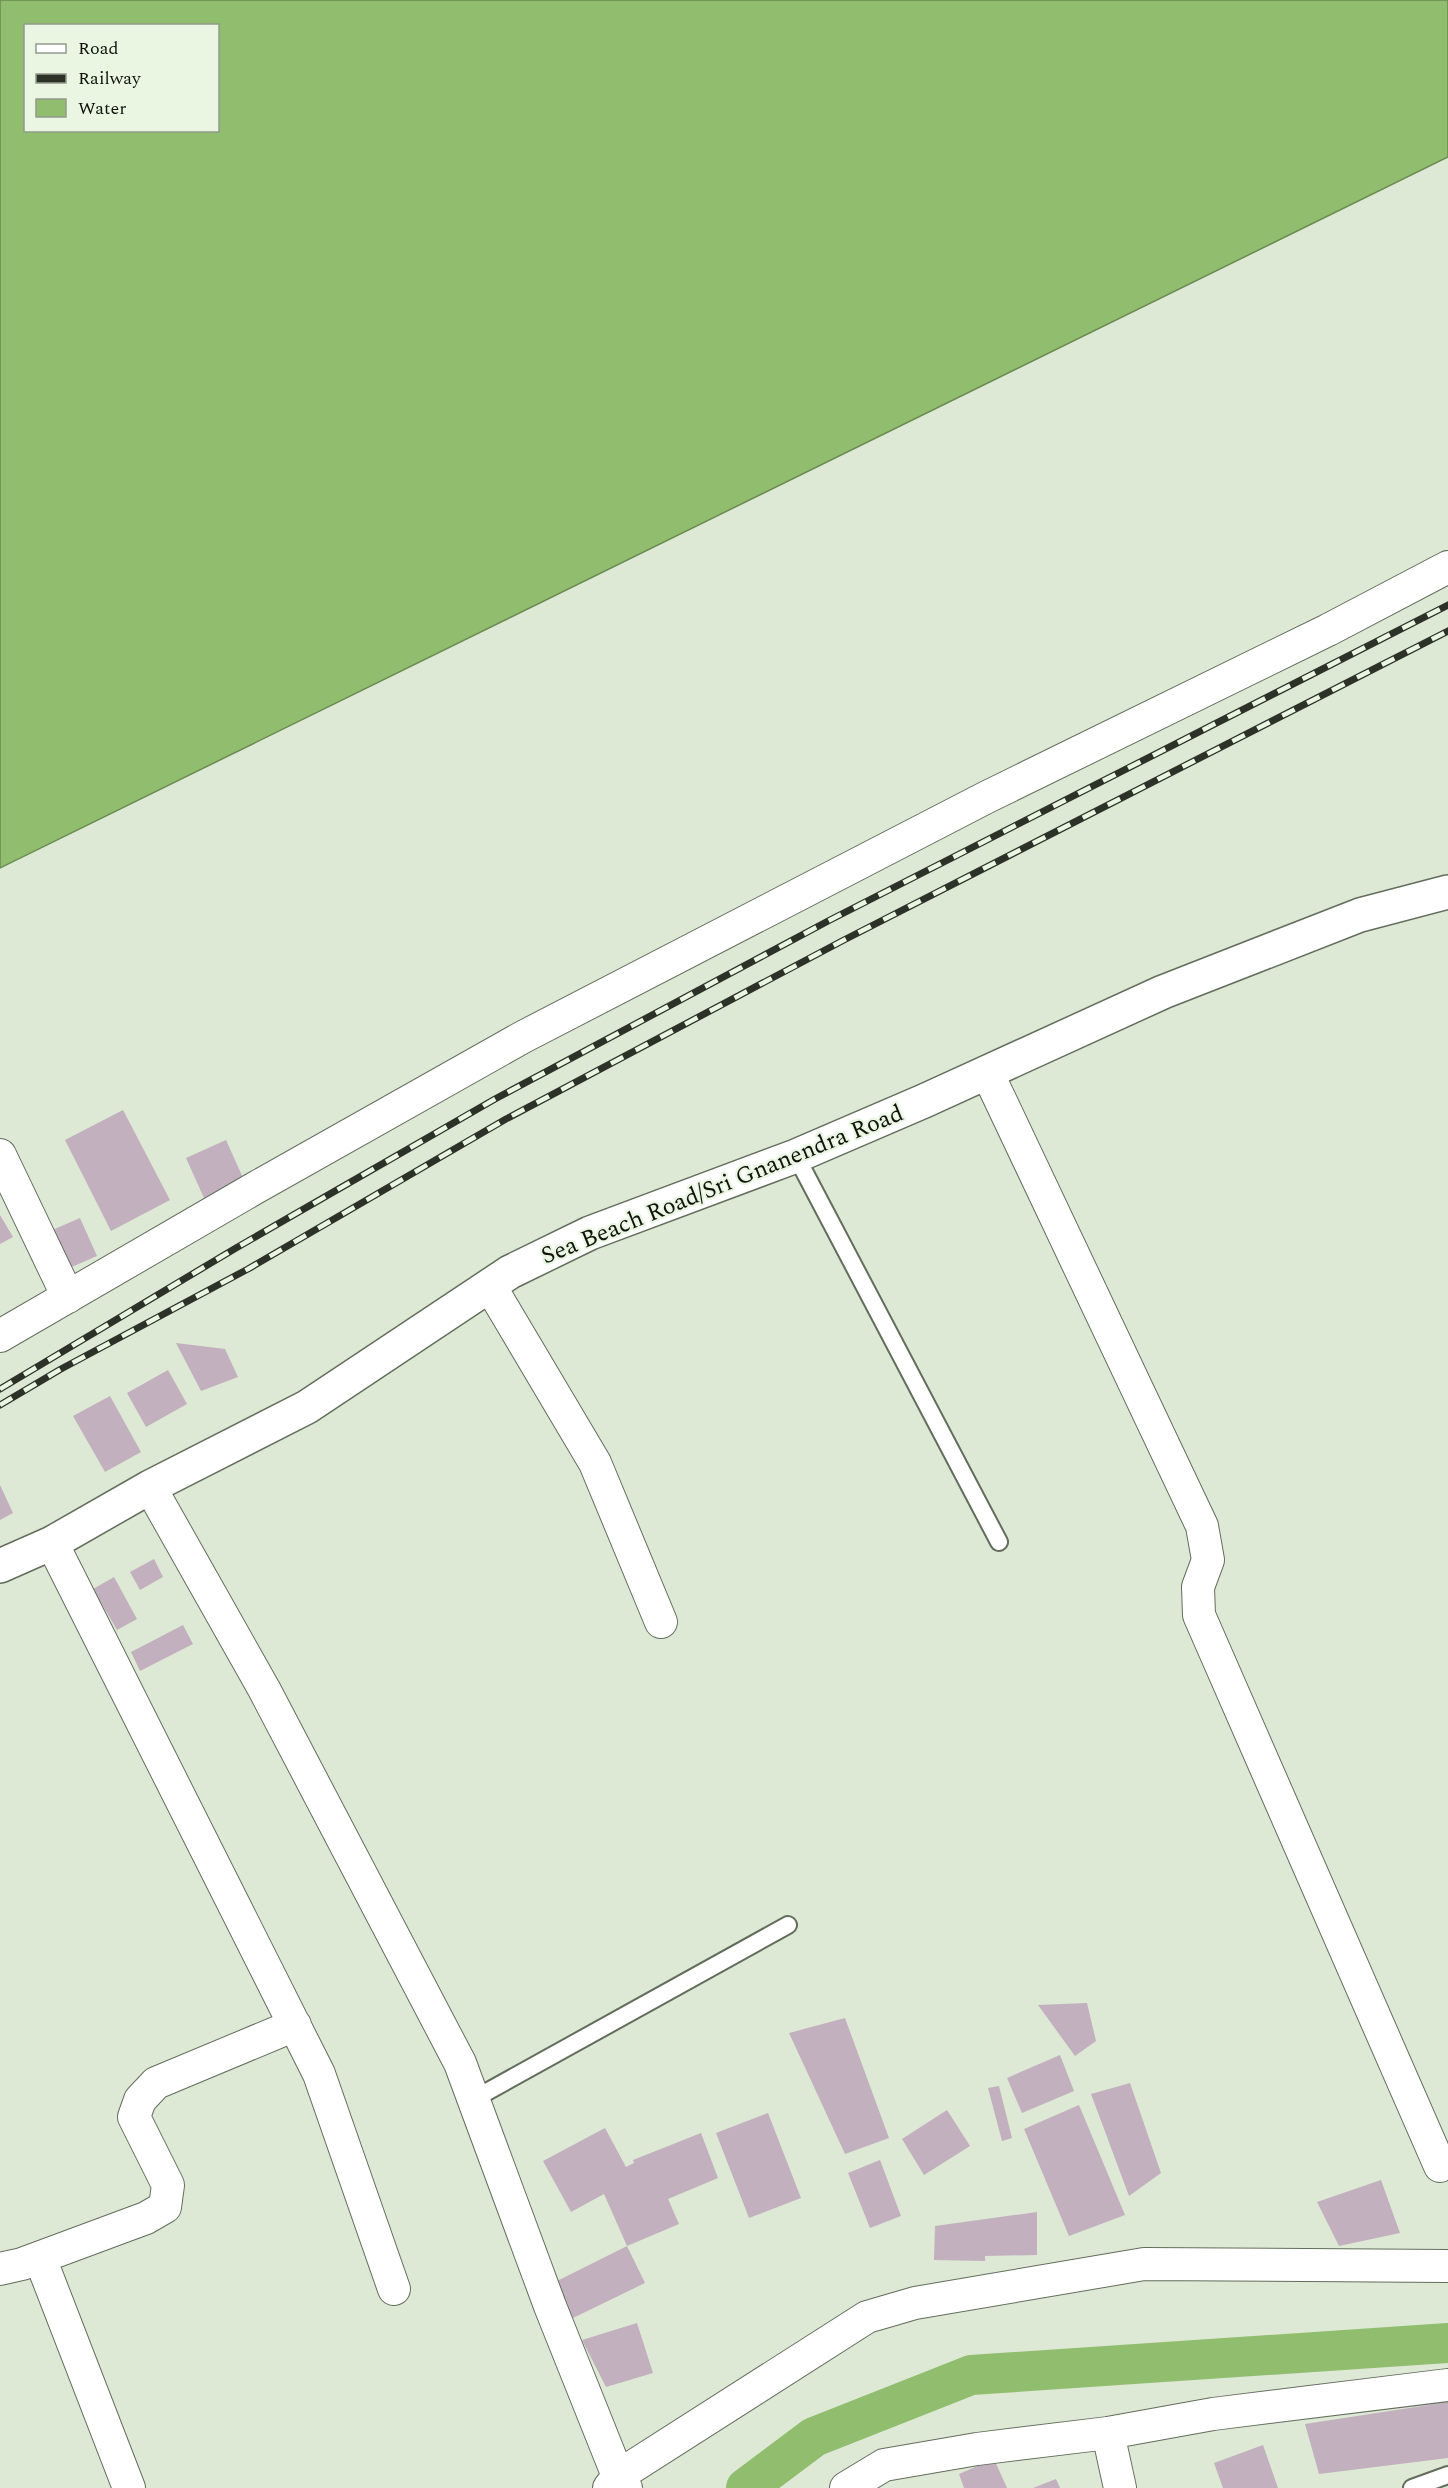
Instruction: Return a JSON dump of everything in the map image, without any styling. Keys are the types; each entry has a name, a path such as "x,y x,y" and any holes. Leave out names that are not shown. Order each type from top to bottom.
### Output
{"street":[{"path":"0,1336 255,1188 523,1037 987,797 1328,630 1448,567"},
{"name":"Sea Beach Road/Sri Gnanendra Road","path":"0,1566 52,1543 150,1487 308,1407 510,1272 590,1233 796,1155 1163,992 1360,915 1448,892"},
{"path":"987,1072 1202,1526 1208,1560 1198,1587 1199,1615 1440,2166"},
{"path":"0,1155 68,1297"},
{"path":"490,1286 596,1463 661,1622"},
{"path":"150,1487 270,1699 460,2063 619,2485 867,2317 915,2303 1144,2264 1448,2266"},
{"path":"52,1543 319,2074 394,2289"},
{"path":"0,2269 40,2258 146,2218 165,2207 168,2185 134,2117 141,2100 156,2083 295,2025"},
{"path":"40,2258 129,2488"},
{"path":"846,2488 977,2449 1108,2433 1214,2414 1448,2385"},
{"path":"1108,2433 1120,2488"}],"lane":[{"path":"796,1155 999,1542"},
{"path":"474,2099 788,1925"},
{"path":"1412,2488 1448,2475"}],"water":[{"path":"0,0 1448,0 1448,157 0,868"}],"building":[{"path":"123,1110 170,1200 111,1231 65,1140"},
{"path":"226,1140 244,1180 204,1198 186,1158"},
{"path":"0,1215 13,1237 0,1244"},
{"path":"80,1218 97,1256 67,1269 50,1231"},
{"path":"176,1343 225,1349 238,1377 201,1391"},
{"path":"168,1370 187,1404 146,1427 127,1393"},
{"path":"110,1396 141,1452 105,1472 73,1416"},
{"path":"0,1485 13,1513 0,1520"},
{"path":"154,1559 163,1577 140,1590 130,1572"},
{"path":"114,1577 137,1619 117,1630 93,1589"},
{"path":"183,1625 193,1644 140,1671 131,1652"},
{"path":"1087,2003 1096,2041 1075,2056 1038,2005"},
{"path":"845,2018 889,2138 845,2154 789,2033"},
{"path":"1060,2055 1074,2091 1022,2113 1007,2078"},
{"path":"1130,2083 1161,2173 1129,2196 1091,2094"},
{"path":"999,2086 1012,2138 1002,2141 988,2088"},
{"path":"1079,2105 1125,2215 1069,2236 1024,2129"},
{"path":"947,2110 970,2146 924,2175 902,2139"},
{"path":"768,2113 801,2198 749,2218 716,2133"},
{"path":"605,2128 626,2167 634,2163 633,2160 701,2133 718,2178 668,2199 679,2224 627,2246 604,2194 571,2212 543,2161"},
{"path":"880,2160 901,2216 870,2228 848,2173"},
{"path":"1381,2180 1400,2233 1339,2246 1317,2202"},
{"path":"1037,2212 1037,2255 985,2256 985,2261 934,2260 935,2226"},
{"path":"627,2246 645,2283 573,2318 555,2282"},
{"path":"637,2323 653,2373 606,2387 582,2340"},
{"path":"1448,2402 1448,2458 1319,2474 1305,2424"},
{"path":"1263,2445 1278,2488 1223,2488 1214,2463"},
{"path":"994,2459 1007,2488 964,2488 959,2474"},
{"path":"1056,2479 1060,2488 1033,2488"}],"waterway":[{"path":"746,2488 814,2437 971,2375 1448,2343"}],"railway":[{"path":"0,1389 236,1248 495,1099 830,920 1448,605"},
{"path":"0,1405 61,1369 248,1269 506,1119 842,941 1448,631"}]}
